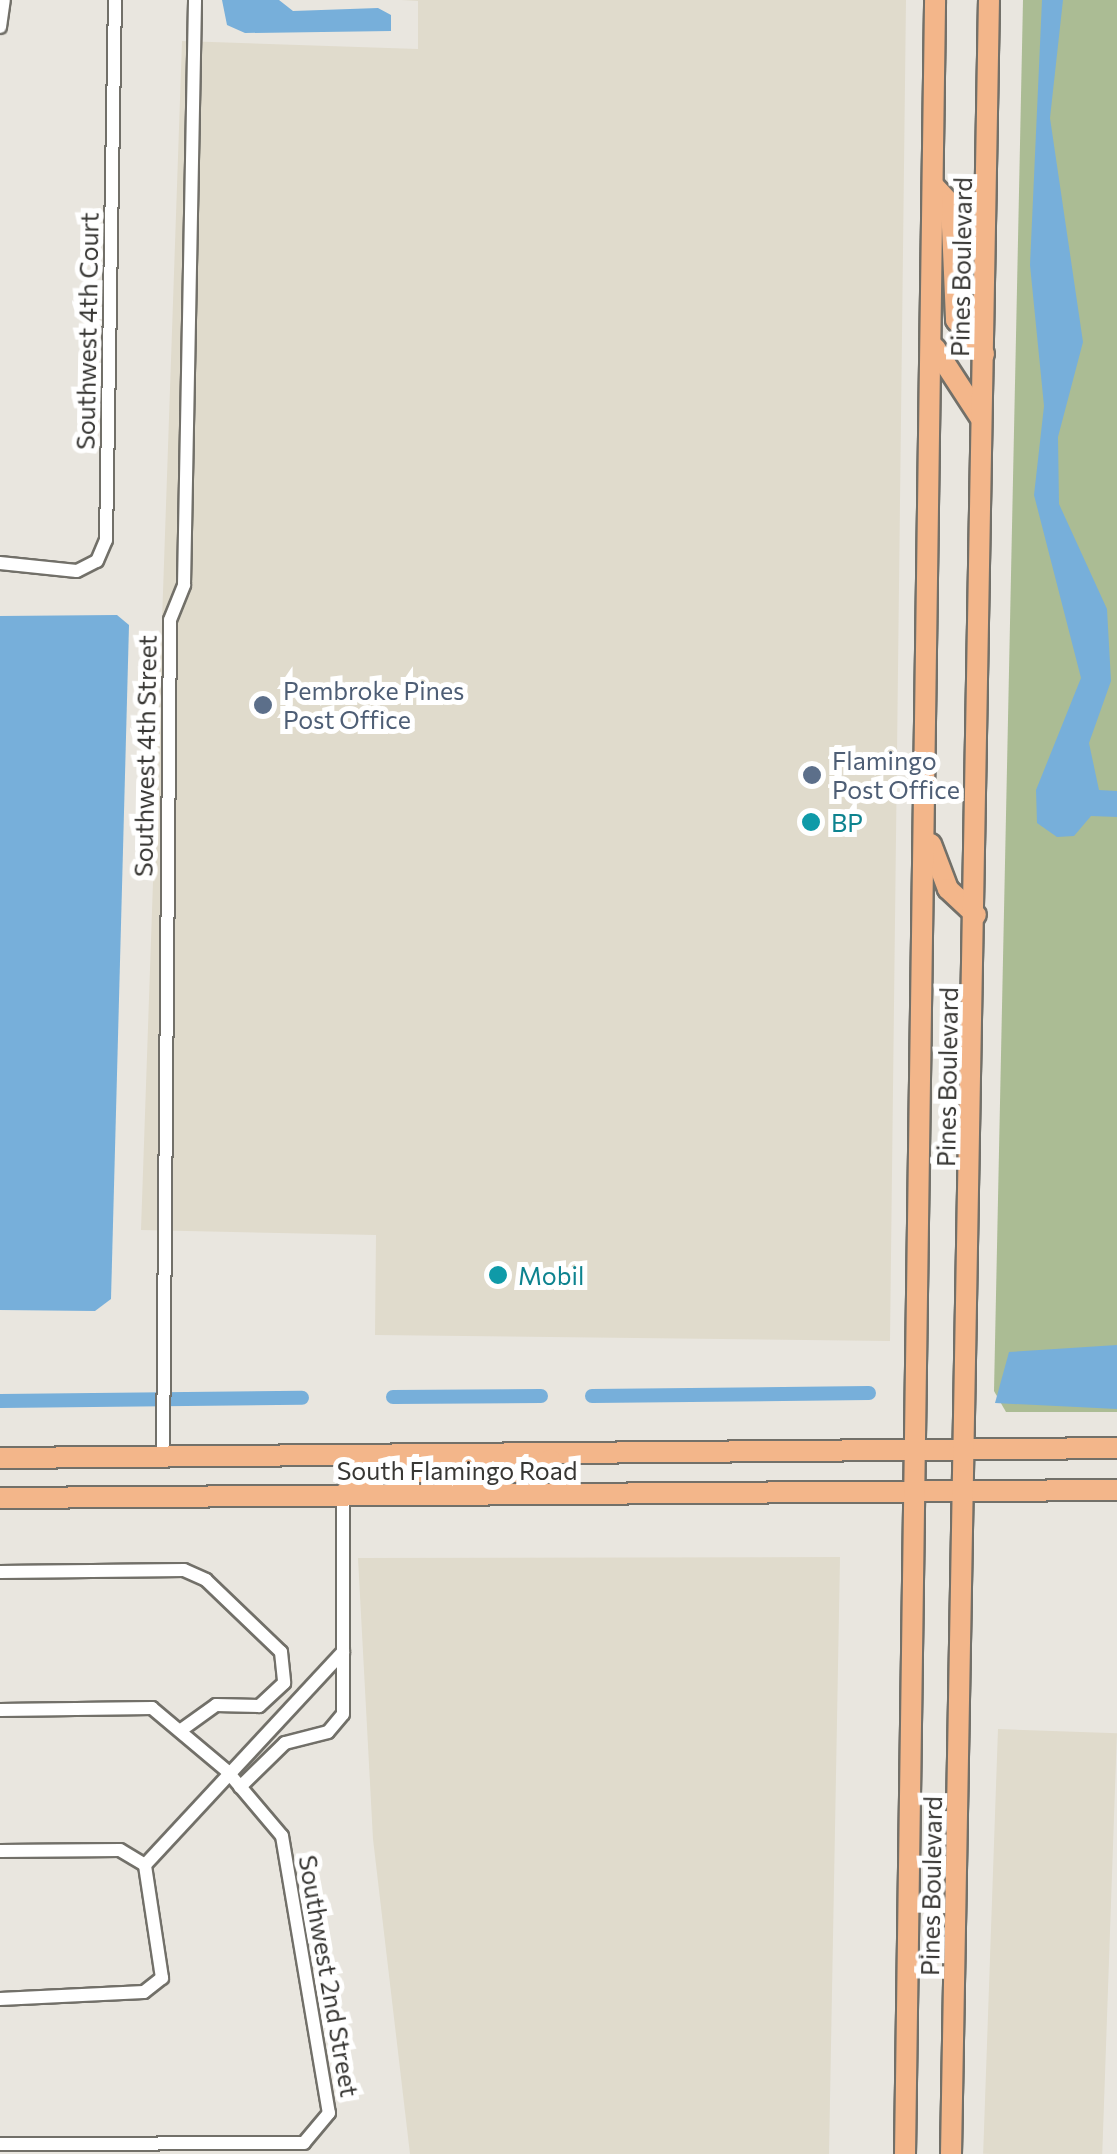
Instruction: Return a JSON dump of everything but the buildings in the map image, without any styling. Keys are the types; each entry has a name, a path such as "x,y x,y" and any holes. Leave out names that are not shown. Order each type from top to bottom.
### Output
{"highway":[{"name":"Pines Boulevard","path":"905,2154 935,348 935,0"},
{"name":"Pines Boulevard","path":"951,2154 976,915 989,0"},
{"path":"933,185 951,204 956,320 984,354"},
{"path":"935,348 984,423"},
{"path":"928,833 948,889 976,915"},
{"name":"South Flamingo Road","path":"0,1458 1117,1448"},
{"path":"343,1495 370,1472 519,1472 566,1454"},
{"name":"South Flamingo Road","path":"0,1498 1117,1490"}],"street":[{"path":"0,27 4,0"},
{"name":"Southwest 4th Court","path":"0,563 77,571 97,560 106,540 115,0"},
{"name":"Southwest 4th Street","path":"163,1456 160,1374 170,620 184,586 195,0"},
{"path":"240,1787 285,1743 335,1726 348,1694 343,1652 343,1495"},
{"path":"0,1572 184,1570 206,1580 281,1652 284,1683 258,1706 216,1704 180,1730"},
{"path":"145,1866 227,1771 343,1652"},
{"name":"Southwest 2nd Street","path":"0,1710 152,1708 227,1771 282,1836 330,2112 323,2128 304,2143 0,2144"},
{"path":"0,1851 120,1850 145,1866 162,1978 144,1992 0,2000"}],"shaded area":[{"path":"401,0 906,0 890,1341 375,1335 376,1235 141,1230 182,41 418,49 418,1"},
{"path":"840,1557 829,2154 410,2154 373,1839 358,1558"},
{"path":"998,1729 1117,1733 1102,2154 983,2154"}],"green space":[{"path":"1023,0 1117,0 1117,1412 1006,1412 994,1391"}],"water":[{"path":"222,0 279,0 293,11 378,8 391,15 391,31 245,33 227,25"},
{"path":"1042,0 1063,0 1050,118 1083,342 1058,437 1059,504 1107,609 1111,681 1089,743 1099,790 1117,791 1117,817 1091,816 1074,836 1057,837 1037,823 1036,790 1081,678 1034,495 1044,406 1030,265"},
{"path":"117,615 129,625 111,1299 95,1311 0,1310 0,616"},
{"path":"1117,1345 1117,1409 995,1403 1009,1352"}],"waterway":[{"path":"592,1396 869,1393"},
{"path":"393,1397 541,1396"},
{"path":"0,1401 302,1398"}],"place":[{"name":"Pembroke Pines Post Office","path":"263,705"},
{"name":"Flamingo Post Office","path":"812,775"},
{"name":"BP","path":"811,822"},
{"name":"Mobil","path":"498,1275"}]}
